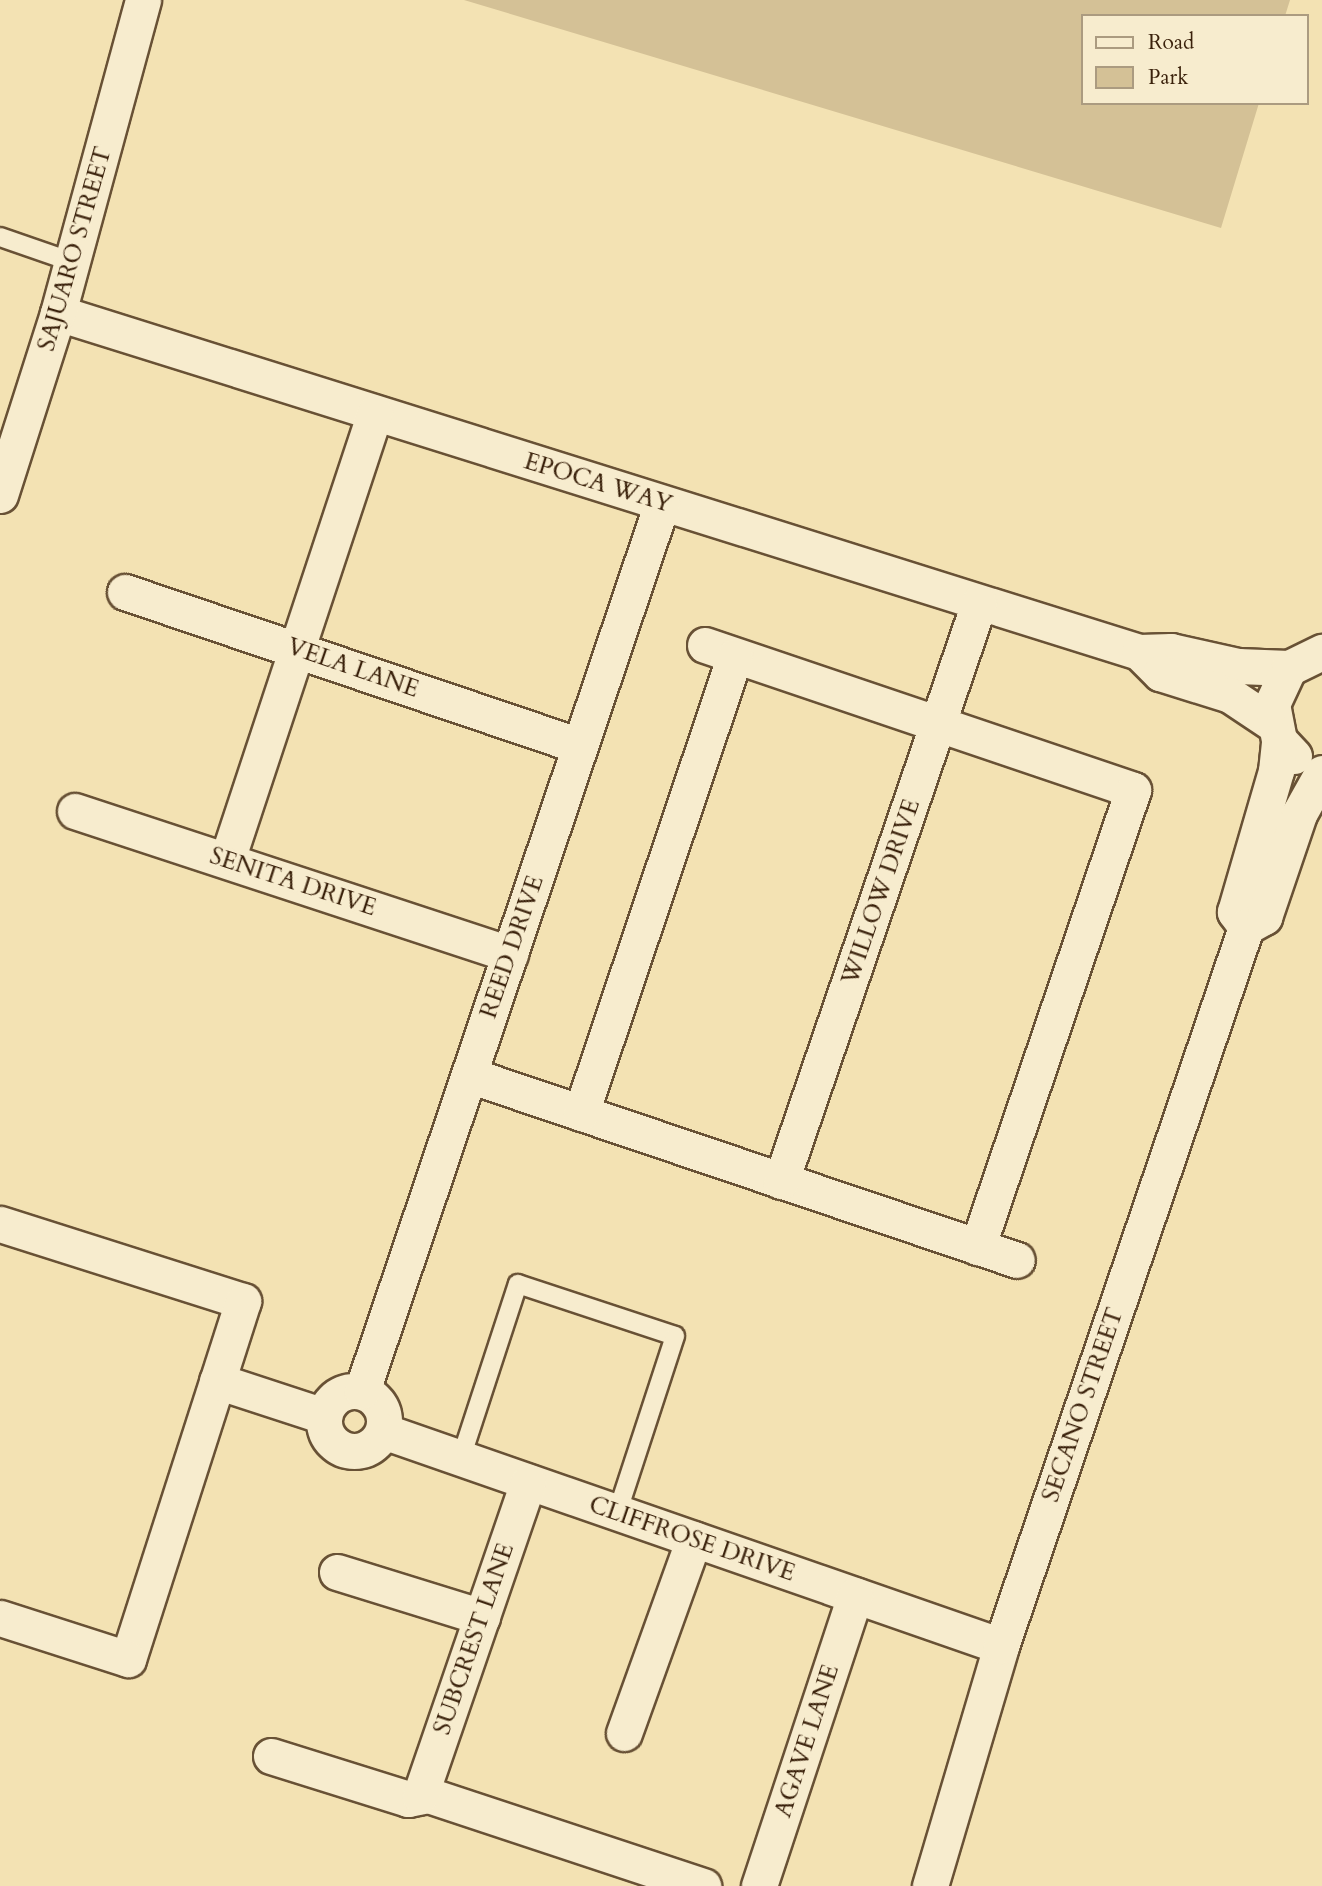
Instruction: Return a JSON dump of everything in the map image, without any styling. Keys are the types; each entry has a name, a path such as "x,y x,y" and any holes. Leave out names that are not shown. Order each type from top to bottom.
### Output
{"street":[{"name":"SAJUARO STREET","path":"0,495 58,313 143,0"},
{"name":"EPOCA WAY","path":"58,313 1139,652 1171,651 1238,666 1289,668"},
{"path":"227,860 375,413"},
{"name":"REED DRIVE","path":"362,1391 662,503"},
{"name":"VELA LANE","path":"125,592 580,746"},
{"name":"WILLOW DRIVE","path":"781,1181 979,603"},
{"path":"581,1113 720,650 1133,790 976,1247"},
{"name":"EPOCA WAY","path":"1139,652 1160,673 1230,695 1276,731 1291,754 1322,771"},
{"path":"1247,927 1235,912 1276,771 1277,685 1289,668 1322,652"},
{"name":"SECANO STREET","path":"930,1886 1001,1646 1247,927 1264,917 1299,814 1322,771"},
{"name":"SENITA DRIVE","path":"75,811 510,954"},
{"path":"469,1075 1017,1260"},
{"path":"0,1224 243,1301 128,1659 0,1618"},
{"path":"217,1381 324,1416"},
{"path":"362,1391 379,1403 383,1431 362,1451 342,1449 328,1437 324,1416 333,1398 362,1391"},
{"name":"CLIFFROSE DRIVE","path":"383,1431 1001,1646"},
{"name":"SUBCREST LANE","path":"420,1796 528,1482"},
{"path":"624,1733 694,1539"},
{"path":"337,1572 482,1618"},
{"name":"AGAVE LANE","path":"759,1886 855,1595"},
{"path":"271,1756 408,1799 428,1794 703,1886"}],"lane":[{"path":"0,237 72,262"},
{"path":"461,1458 518,1284 675,1336 617,1513"}],"green space":[{"path":"464,0 1290,0 1286,14 1080,14 1080,105 1258,105 1221,228"}]}
